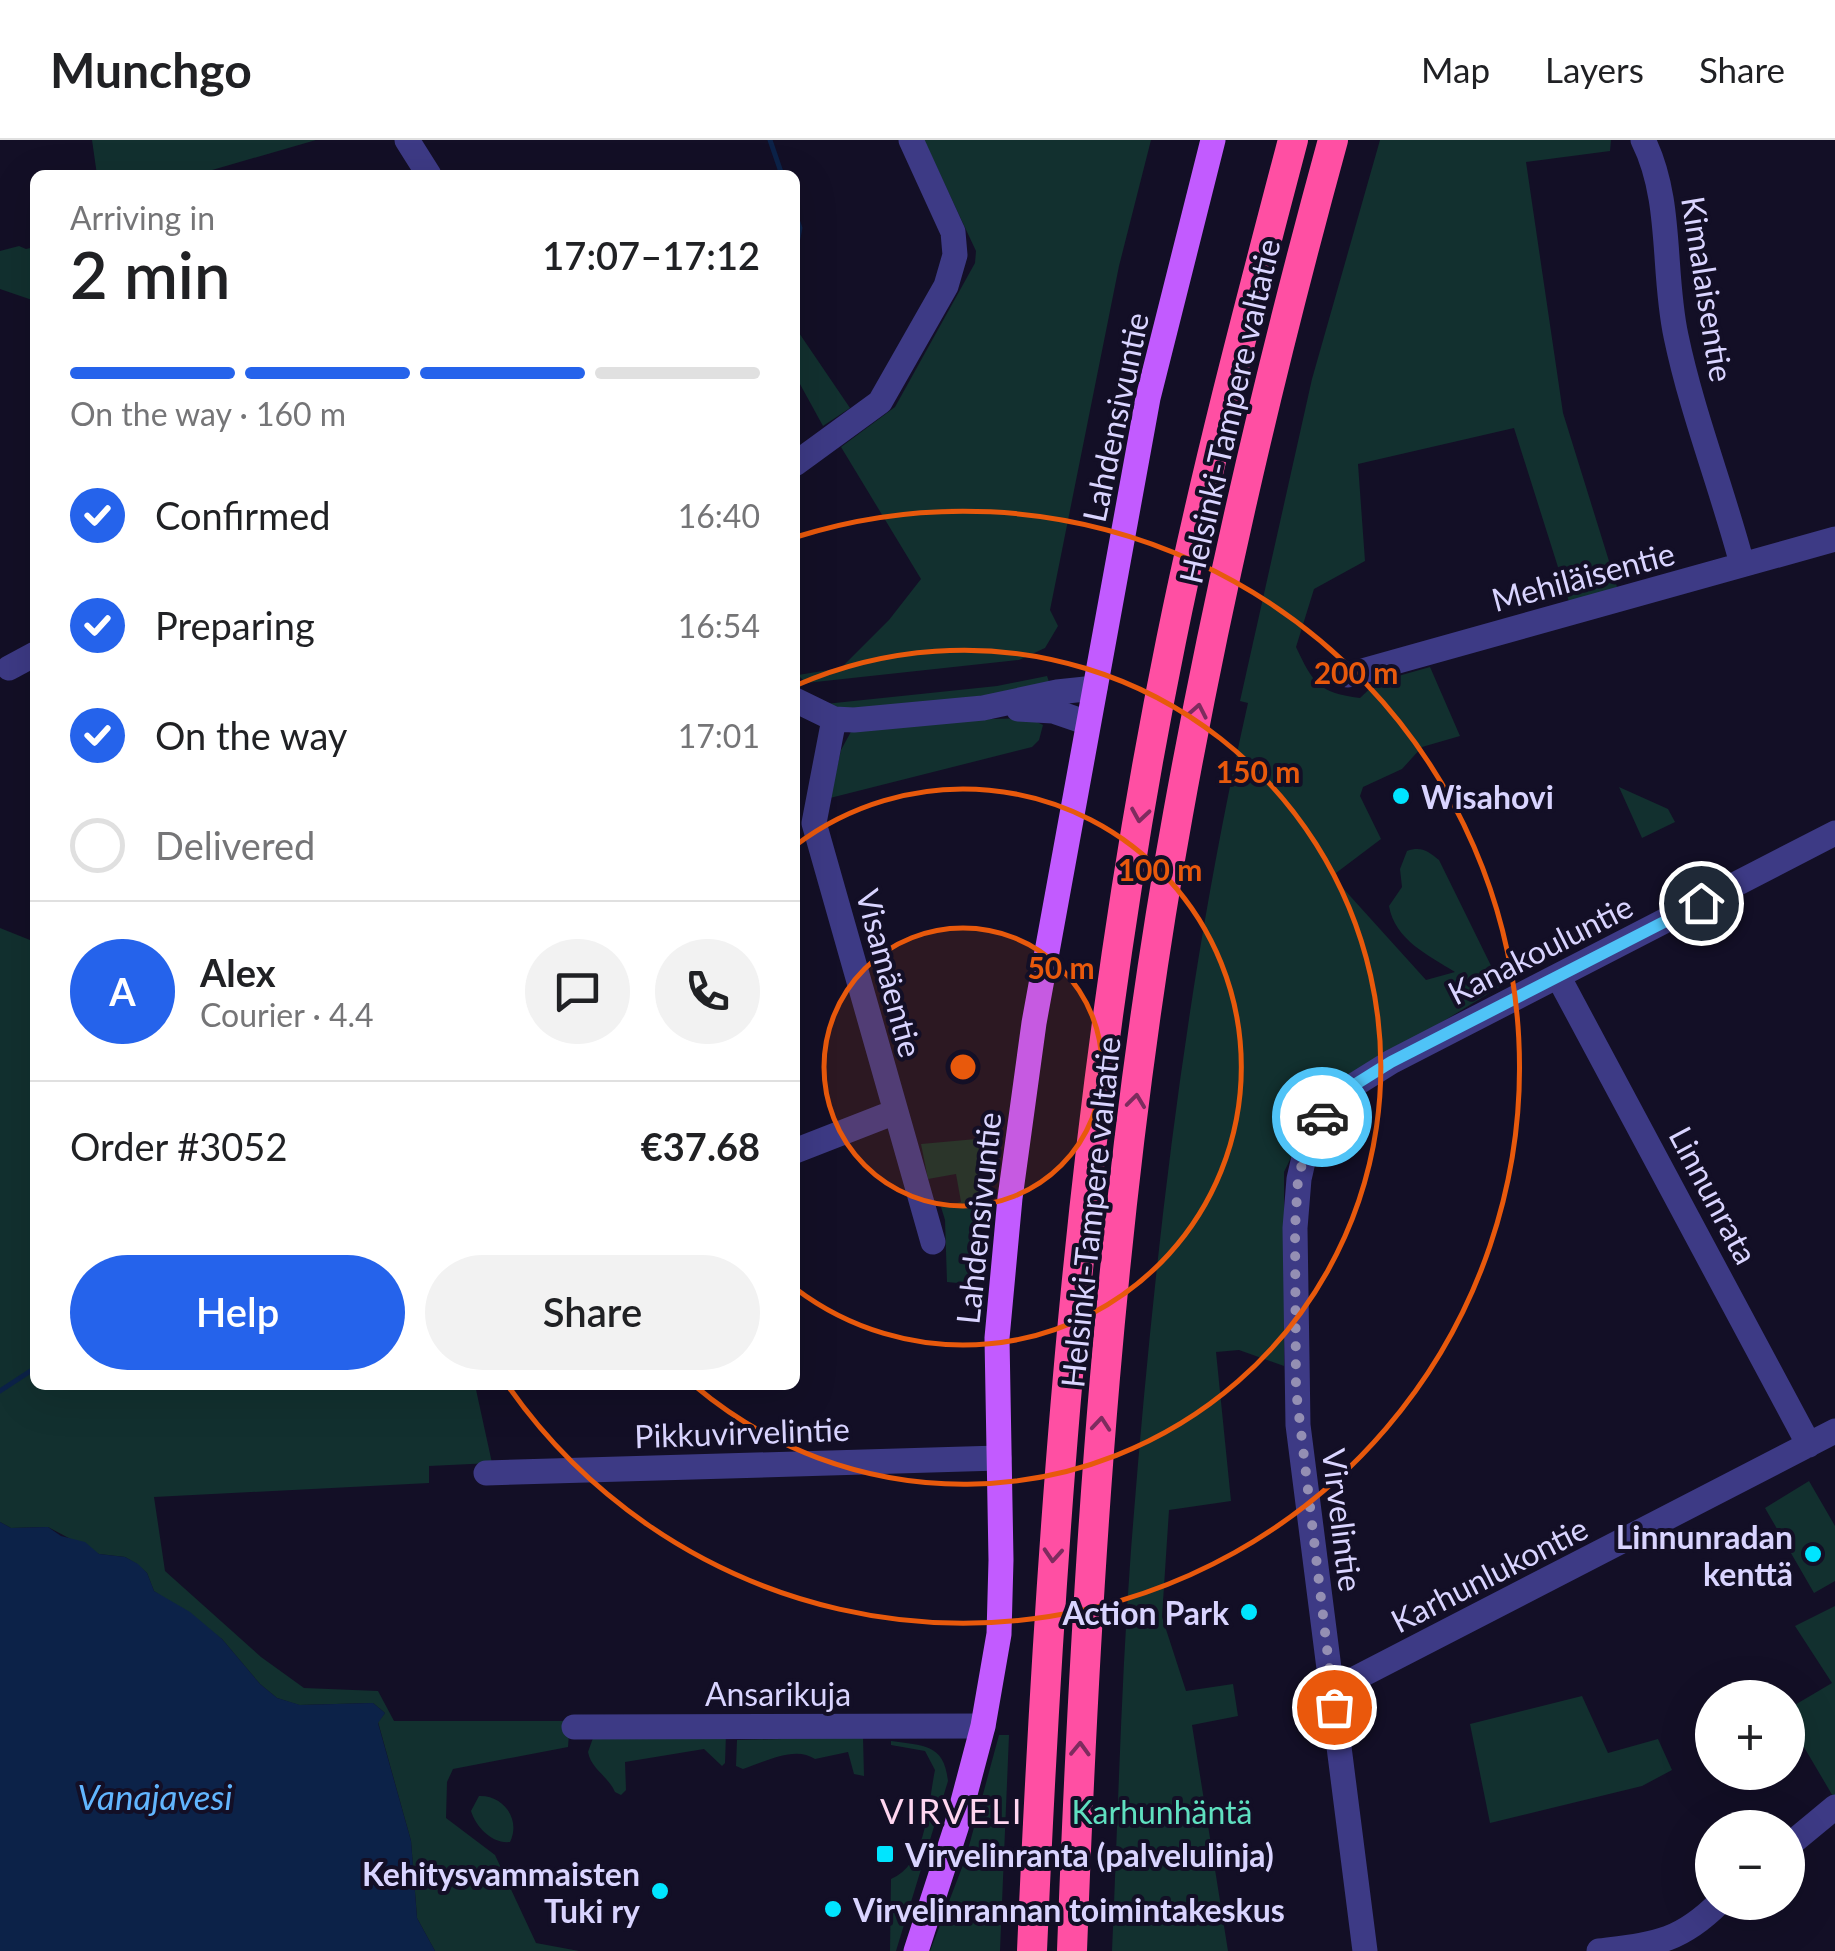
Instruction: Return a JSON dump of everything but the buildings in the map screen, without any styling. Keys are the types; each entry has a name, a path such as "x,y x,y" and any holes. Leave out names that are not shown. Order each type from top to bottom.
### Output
{"highway":[{"name":"Helsinki-Tampere valtatie","path":"1032,1951 1044,1679 1062,1428 1089,1164 1113,982 1157,718 1196,521 1293,140"},
{"name":"Helsinki-Tampere valtatie","path":"1072,1951 1082,1680 1101,1428 1151,986 1178,816 1247,476 1333,140"}],"main road":[{"name":"Lahdensivuntie","path":"916,1951 956,1828 983,1726 999,1634 998,1338 1010,1198 1034,1023 1148,398 1213,140"}],"street":[{"path":"407,140 426,170"},
{"path":"800,460 880,402 946,286 956,255 953,232 911,140"},
{"name":"Kimalaisentie","path":"1642,140 1652,158 1660,191 1675,332 1742,564"},
{"name":"Mehiläisentie","path":"1348,675 1835,538"},
{"path":"9,668 30,657"},
{"path":"800,702 834,719 854,720 983,708 1095,688"},
{"path":"983,708 1053,711 1088,723"},
{"name":"Visamäentie","path":"834,719 814,823 932,1242"},
{"name":"Kanakouluntie","path":"1332,1102 1391,1062 1835,833"},
{"name":"Linnunrata","path":"1559,978 1809,1445"},
{"name":"Virvelintie","path":"1332,1102 1315,1129 1298,1179 1298,1425 1365,1951"},
{"path":"800,1149 895,1112"},
{"name":"Karhunlukontie","path":"1331,1690 1835,1431"},
{"name":"Pikkuvirvelintie","path":"486,1472 1000,1458"},
{"name":"Ansarikuja","path":"574,1727 983,1726"},
{"path":"1805,1832 1835,1807"},
{"path":"1599,1951 1646,1944 1687,1932 1700,1920"}],"green space":[{"path":"92,140 316,140 212,170 96,170"},
{"path":"924,140 1151,140 1119,266 1050,610 1058,626 1045,648 1019,660 806,683 800,675 841,668 889,620 921,579 841,447 895,407 975,263 976,251"},
{"name":"Karhunhäntä","path":"1380,140 1611,140 1610,151 1526,162 1563,413 1618,590 1570,605 1514,428 1358,464 1365,561 1314,589 1296,647 1319,684 1335,693 1360,698 1377,682 1430,667 1460,736 1422,747 1402,769 1363,787 1360,796 1381,839 1332,876 1426,980 1455,972 1405,937 1389,906 1402,887 1400,869 1407,851 1420,849 1431,854 1439,860 1501,986 1321,1096 1284,1172 1284,1366 1239,1350 1216,1352 1231,1501 1169,1510 1162,1617 1186,1691 1233,1684 1238,1716 1192,1725 1228,1951 1112,1951 1131,1550 1161,1230 1189,1018 1248,703 1240,701 1312,379"},
{"path":"19,246 30,248 30,299 0,289 0,251"},
{"path":"800,334 850,408 823,426 800,384"},
{"path":"1047,676 1051,687 854,712 825,704 997,686"},
{"path":"1029,718 1043,725 1039,740 1032,747 830,798 841,750 853,728"},
{"path":"1619,787 1668,809 1675,822 1642,838"},
{"path":"0,928 30,940 30,1390 476,1390 492,1463 429,1466 429,1483 154,1497 165,1571 261,1657 304,1688 378,1691 394,1721 570,1721 568,1747 453,1769 447,1782 446,1818 495,1855 536,1943 579,1951 435,1951 417,1918 411,1841 378,1722 385,1713 373,1703 299,1705 277,1698 222,1639 154,1591 147,1573 137,1564 125,1557 99,1554 48,1527 11,1528 0,1522"},
{"path":"987,1138 968,1284 947,1282 941,1207 961,1202 956,1174 928,1179 921,1144"},
{"name":"Linnunradan kenttä","path":"1809,1481 1835,1526 1835,1581 1814,1593 1765,1508"},
{"path":"1835,1606 1834,1798 1805,1749 1805,1699 1832,1683 1795,1626"},
{"path":"1582,1696 1608,1753 1658,1739 1672,1770 1642,1786 1490,1823 1470,1724"},
{"path":"726,1734 722,1766 704,1749 625,1762 626,1790 621,1795 596,1768 588,1752 593,1738"},
{"path":"999,1735 1009,1735 1000,1951 930,1951 966,1857"},
{"path":"863,1737 864,1776 854,1774 848,1752 815,1759 789,1754 743,1769 736,1766 737,1740"},
{"path":"891,1741 937,1753 948,1781 896,1951 890,1951 891,1879 903,1872 919,1847 935,1770 925,1751 891,1745"},
{"path":"479,1796 496,1800 508,1810 513,1825 510,1842 491,1837 477,1823 471,1811"}],"water":[{"name":"Vanajavesi","path":"0,1522 11,1528 48,1527 61,1536 85,1542 99,1554 125,1557 138,1564 147,1573 154,1591 190,1612 222,1639 277,1698 300,1705 373,1703 385,1713 378,1723 411,1841 417,1918 435,1951 0,1951"}],"waterway":[{"path":"770,140 780,170"},
{"path":"0,1391 30,1371"}],"way so far":[{"path":"1322,1117 1298,1179 1296,1390 1334,1707"}],"place":[{"name":"Wisahovi","path":"1401,796"},
{"name":"Linnunradan kenttä","path":"1813,1554"},
{"name":"Action Park","path":"1249,1612"},
{"name":"Virvelinranta (palvelulinja)","path":"885,1854"},
{"name":"Kehitysvammaisten Tuki ry","path":"660,1891"},
{"name":"Virvelinrannan toimintakeskus","path":"833,1909"}],"district":[{"name":"VIRVELI","path":"952,1810"}],"route":[{"path":"1322,1117 1343,1092 1391,1062 1701,903"}]}
